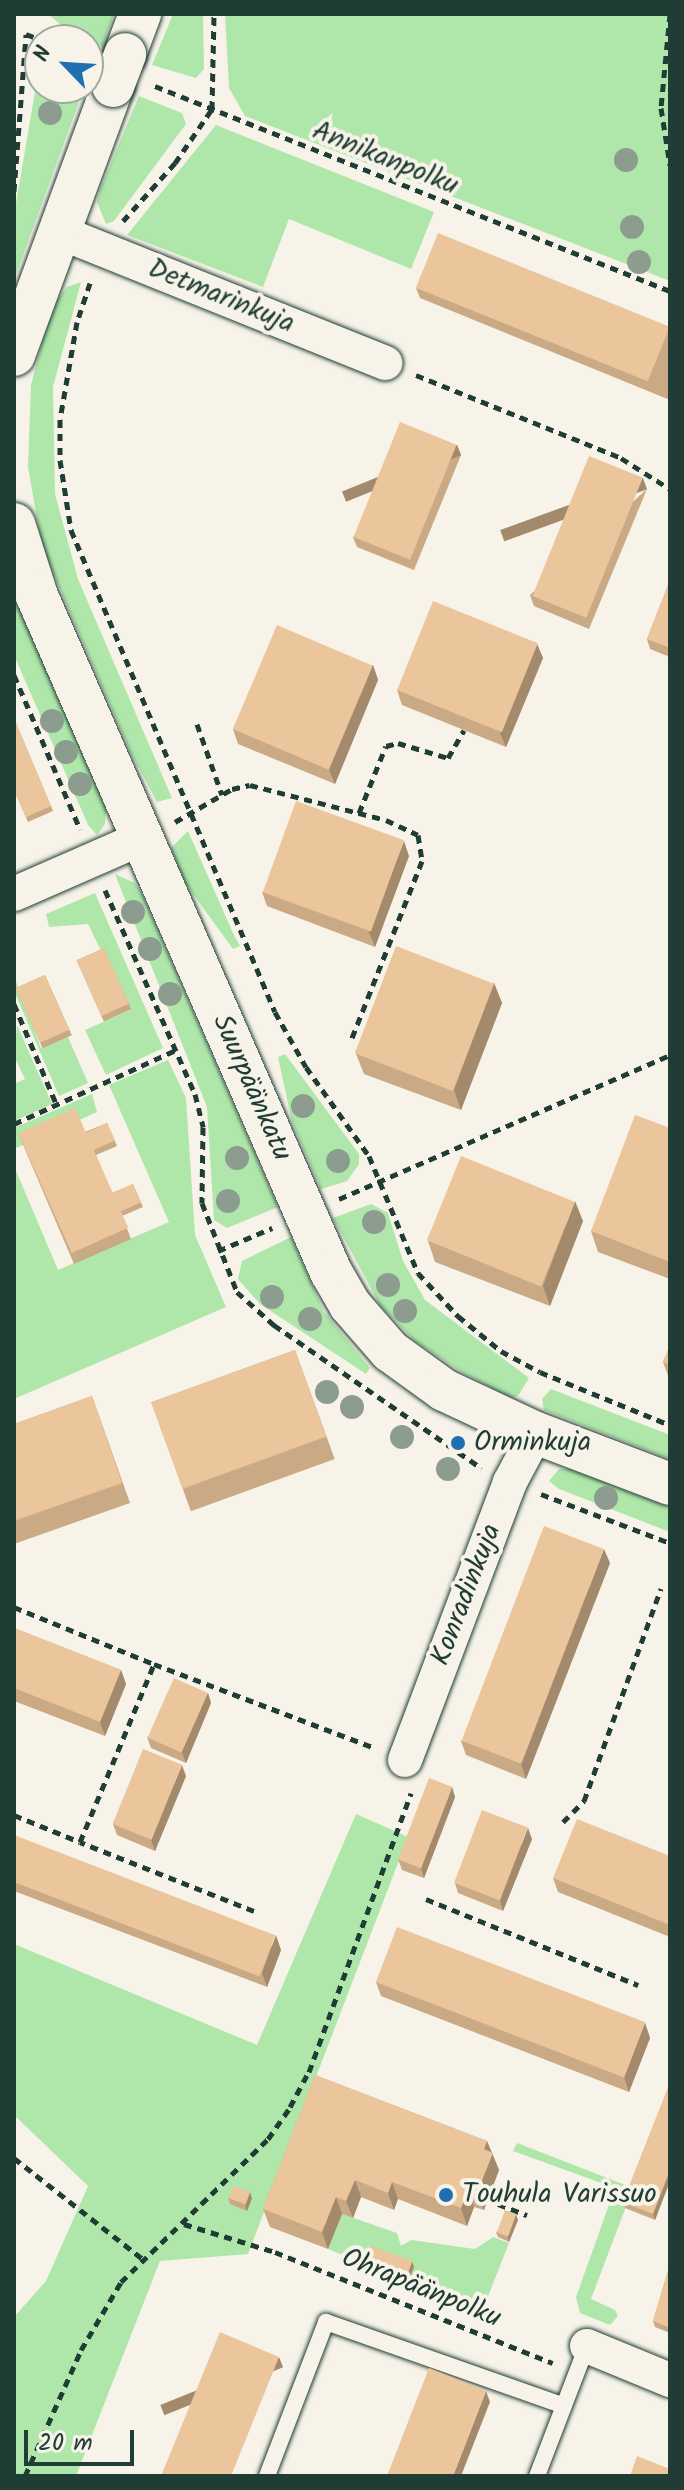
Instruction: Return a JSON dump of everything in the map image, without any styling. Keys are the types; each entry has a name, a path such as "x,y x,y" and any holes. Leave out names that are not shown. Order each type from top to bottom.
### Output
{"street":[{"path":"14,355 57,231 127,74 140,14"},
{"name":"Detmarinkuja","path":"57,231 386,363"},
{"name":"Suurpäänkatu","path":"14,524 37,596 331,1272 350,1305 370,1332 409,1367 444,1390 536,1433 670,1484"},
{"path":"14,894 142,838"},
{"name":"Konradinkuja","path":"405,1760 510,1482 536,1433"},
{"path":"587,2346 670,2380"}],"lane":[{"path":"267,2476 326,2322 564,2406"},
{"path":"537,2476 587,2346"}],"path":[{"path":"214,14 212,109 175,163 116,229 88,287 65,373 60,419 62,486 83,569 275,1012 381,1182 418,1273 458,1316 501,1351 540,1372 670,1425"},
{"path":"670,14 661,108 670,165"},
{"path":"14,191 24,60"},
{"name":"Annikanpolku","path":"127,74 670,291"},
{"path":"386,363 621,458 670,489"},
{"path":"14,675 82,835"},
{"path":"197,724 222,795"},
{"path":"359,813 386,746 398,743 448,758 464,730"},
{"path":"142,838 190,815 232,789 262,786 359,813 418,835 423,845 422,861 351,1040"},
{"path":"14,1004 57,1106"},
{"path":"14,1124 176,1050"},
{"path":"331,1202 670,1055"},
{"path":"218,1251 283,1223"},
{"path":"563,1822 584,1801 661,1588"},
{"path":"14,1607 405,1760 412,1799 309,2072 268,2139 121,2282 87,2338 25,2476"},
{"path":"80,1842 154,1664"},
{"path":"14,1815 254,1911"},
{"path":"426,1899 638,1985"},
{"path":"14,2158 143,2259"},
{"path":"498,2204 527,2215"},
{"name":"Ohrapäänpolku","path":"184,2224 275,2252 552,2364"}],"green space":[{"path":"48,14 114,14 104,42 104,24 60,24"},
{"path":"173,14 203,14 204,69 196,78 152,65"},
{"path":"225,14 670,14 670,281 245,116 229,88"},
{"path":"139,96 182,113 186,124 114,221 106,224 97,202 100,190"},
{"path":"33,104 78,104 14,280 14,215"},
{"path":"216,125 434,212 411,269 289,219 263,287 127,235"},
{"path":"81,282 53,387 55,494 78,579 172,798 157,802 131,753 42,547 28,467 31,385 51,309 67,287"},
{"path":"14,595 106,809 105,824 97,835 88,825 14,655"},
{"path":"188,831 240,946 233,949 185,883 171,848"},
{"path":"115,874 135,883 142,894 278,1207 227,1228 214,1220 207,1107"},
{"path":"95,893 163,1048 106,1075 85,1030 130,1010 88,924 49,927 46,914"},
{"path":"14,976 41,1048 68,1037 88,1083 59,1096 14,991"},
{"path":"17,1025 52,1104 14,1121 14,1084 25,1079 14,1056"},
{"path":"285,1054 359,1154 359,1164 347,1181 321,1189 292,1122 278,1057"},
{"path":"168,1060 186,1098 195,1235 226,1307 14,1399 14,1166 58,1270 169,1222 109,1085"},
{"path":"92,1094 97,1112 14,1149 14,1128"},
{"path":"371,1204 388,1213 403,1261 425,1300 529,1378 518,1396 511,1398 462,1372 415,1341 380,1305 333,1218"},
{"path":"291,1237 324,1312 370,1368 366,1374 260,1304 238,1279 242,1261"},
{"path":"551,1389 670,1435 670,1459 544,1410 542,1399"},
{"path":"559,1469 570,1469 670,1507 670,1532 559,1489 549,1481"},
{"path":"356,1814 408,1837 248,2254 160,2261 76,2476 14,2476 14,2317 46,2281 88,2186 14,2115 14,1944 257,2045"},
{"path":"517,2143 633,2188 591,2299 615,2310 618,2316 610,2325 580,2313 576,2297 615,2188 513,2151"},
{"path":"342,2214 397,2233 401,2246 411,2240 475,2249 493,2237 509,2243 483,2309 409,2280 414,2267 368,2265 328,2249"}],"building":[{"path":"438,233 670,327 648,381 416,288"},
{"path":"400,422 457,445 410,560 354,537"},
{"path":"589,456 643,478 586,618 532,596"},
{"path":"670,580 670,648 647,639"},
{"path":"433,601 538,643 502,732 397,690"},
{"path":"277,625 373,666 329,770 233,729"},
{"path":"16,723 51,806 26,817 14,789"},
{"path":"296,801 404,840 371,931 263,892"},
{"path":"396,946 494,984 453,1091 355,1053"},
{"path":"104,948 129,1004 101,1016 77,960"},
{"path":"45,975 69,1030 40,1043 16,988"},
{"path":"75,1108 128,1228 72,1253 18,1133"},
{"path":"635,1115 670,1128 670,1262 591,1231"},
{"path":"107,1123 115,1140 93,1150 85,1133"},
{"path":"461,1156 575,1202 541,1286 427,1240"},
{"path":"133,1184 141,1202 120,1212 112,1193"},
{"path":"670,1345 670,1365 663,1362"},
{"path":"295,1350 326,1436 183,1489 151,1402"},
{"path":"92,1396 122,1483 14,1521 14,1424"},
{"path":"544,1526 604,1549 521,1764 462,1741"},
{"path":"14,1628 121,1670 100,1722 14,1688"},
{"path":"174,1678 208,1693 181,1752 148,1737"},
{"path":"143,1749 182,1765 152,1840 113,1824"},
{"path":"429,1778 452,1787 421,1868 398,1859"},
{"path":"482,1810 528,1828 500,1900 454,1883"},
{"path":"577,1819 670,1856 670,1925 553,1878"},
{"path":"14,1835 275,1935 260,1976 14,1882"},
{"path":"397,1927 645,2022 624,2077 376,1982"},
{"path":"315,2075 487,2141 484,2149 493,2153 477,2193 468,2190 461,2208 392,2182 388,2193 355,2180 346,2201 336,2197 322,2232 263,2209"},
{"path":"670,2083 670,2170 653,2214 623,2202"},
{"path":"233,2186 250,2192 246,2204 229,2198"},
{"path":"505,2210 516,2214 508,2237 497,2233"},
{"path":"371,2246 412,2261 408,2274 366,2259"},
{"path":"670,2264 670,2328 653,2321"},
{"path":"220,2332 279,2357 231,2476 161,2476"},
{"path":"429,2368 486,2391 453,2476 387,2476"},
{"path":"637,2456 670,2469 670,2476 630,2476"}],"place":[{"name":"Orminkuja","path":"458,1443"},
{"name":"Touhula Varissuo","path":"446,2195"}]}
